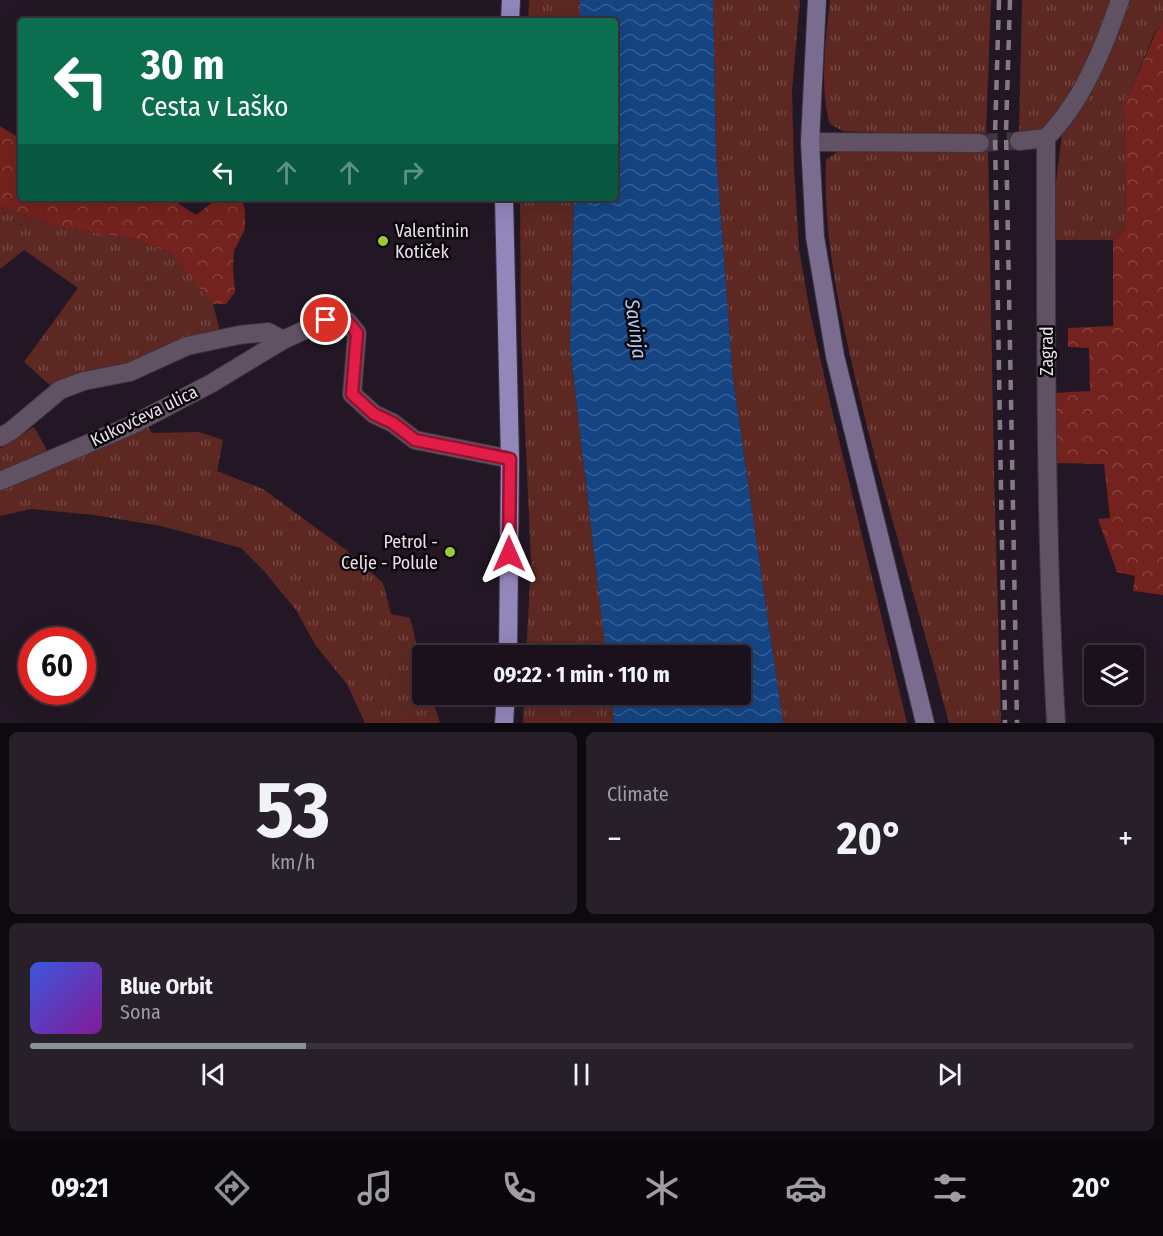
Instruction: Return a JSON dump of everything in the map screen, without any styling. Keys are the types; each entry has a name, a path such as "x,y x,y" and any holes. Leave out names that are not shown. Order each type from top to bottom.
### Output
{"main road":[{"path":"510,18 511,0"},
{"path":"504,201 510,459 508,645"},
{"path":"504,723 505,705"}],"street":[{"path":"817,0 810,142 815,237 835,356 926,723"},
{"path":"1019,141 1046,138 1063,121 1104,46 1120,0"},
{"name":"Zagrad","path":"1046,138 1047,414 1052,656 1056,723"},
{"path":"810,142 980,143"},
{"name":"Kukovčeva ulica","path":"0,482 130,426 212,383 283,340 326,320 347,321 357,333 352,394 374,414 393,423 415,440 510,459"},
{"path":"0,437 11,431 60,390 84,381 130,372 187,346 239,334 268,332 283,340"}],"green space":[{"path":"529,0 580,0 580,18 528,18"},
{"path":"713,0 800,0 792,90 799,250 829,398 907,723 783,723 733,379 716,154"},
{"path":"830,0 991,0 986,133 907,134 843,131 830,124 824,79"},
{"path":"1022,0 1112,0 1085,73 1049,124 1034,133 1019,135"},
{"path":"1127,0 1163,0 1163,22 1154,34 1124,106 1126,216 1124,231 1113,240 1053,240 1055,190 1062,135 1101,72 1114,42"},
{"path":"1163,22 1163,595 1133,591 1135,576 1117,572 1098,519 1110,518 1104,464 1055,463 1053,393 1090,391 1089,348 1068,347 1068,328 1113,326 1113,240 1124,231 1126,216 1124,106 1155,34"},
{"path":"0,126 18,137 18,201 176,201 196,215 214,201 243,201 245,229 234,251 235,292 226,304 213,304 169,252 133,239 55,226 0,206"},
{"path":"852,149 988,149 1001,723 949,723 889,509 838,299 827,216 826,160 837,152"},
{"path":"520,201 574,201 570,347 605,645 527,645 531,563 521,336"},
{"path":"0,206 55,226 133,239 169,252 213,304 220,331 126,364 51,386 24,362 78,288 24,250 0,269"},
{"path":"147,426 152,433 199,432 223,440 217,471 263,489 345,549 383,583 391,614 410,618 417,645 412,645 412,705 434,705 440,723 365,723 347,684 316,646 296,610 264,571 241,548 161,526 94,515 31,509 0,516 0,490"},
{"path":"34,427 47,450 0,475 0,448"},
{"path":"524,705 612,705 614,723 523,723"}],"water":[{"name":"Savinja","path":"580,0 713,0 716,154 733,379 783,723 614,723 612,705 751,705 751,645 605,645 570,347 574,201 618,201 618,18 580,18"}],"tunnel":[{"path":"980,143 1019,141"}],"railway":[{"path":"999,0 995,135 1005,723"},
{"path":"1010,0 1006,131 1017,723"}],"place":[{"name":"Valentinin Kotiček","path":"383,241"},
{"name":"Petrol - Celje - Polule","path":"450,552"}],"route":[{"path":"326,320 347,321 357,333 352,394 374,414 393,423 415,440 510,459 509,554"}]}
